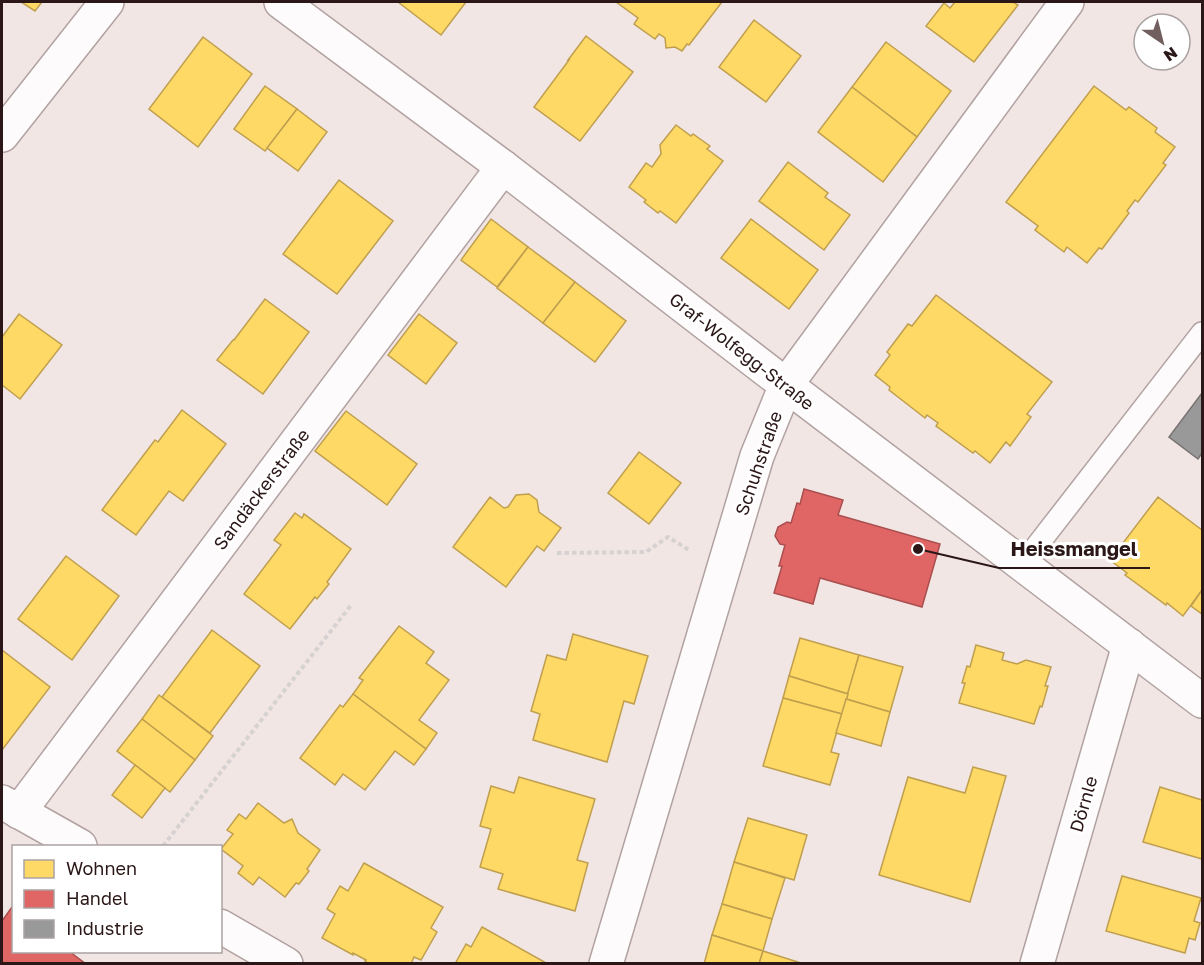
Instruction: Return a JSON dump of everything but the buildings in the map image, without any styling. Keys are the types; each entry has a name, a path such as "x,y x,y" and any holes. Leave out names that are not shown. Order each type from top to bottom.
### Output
{"street":[{"path":"2,135 107,2"},
{"name":"Graf-Wolfegg-Straße","path":"281,2 503,167 786,386 1203,701"},
{"name":"Schuhstraße","path":"606,963 757,456 786,386 1067,2"},
{"name":"Sandäckerstraße","path":"6,806 503,167"},
{"name":"Dörnle","path":"1037,963 1129,645"},
{"path":"6,806 78,845"},
{"path":"222,927 286,963"}],"lane":[{"path":"1022,565 1203,333"}],"path":[{"path":"556,553 646,552 668,537 723,570"},
{"path":"164,845 352,604"}],"place":[{"name":"Heissmangel","path":"918,549"}]}
